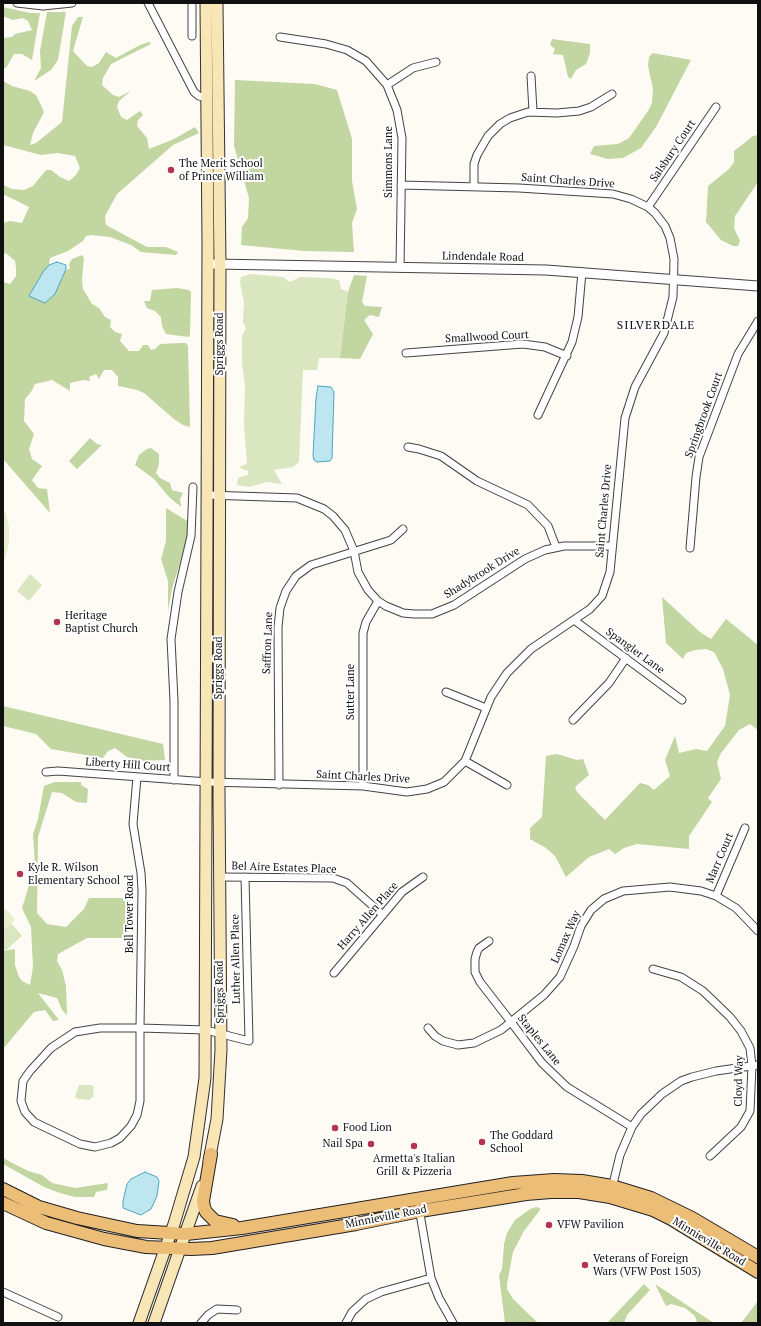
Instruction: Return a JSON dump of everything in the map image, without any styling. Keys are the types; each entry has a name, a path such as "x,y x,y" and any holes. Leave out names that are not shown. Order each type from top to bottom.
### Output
{"main road":[{"name":"Spriggs Road","path":"154,1323 186,1234 211,1154 218,1109 221,1034 219,877 213,783 208,495 206,3"},
{"name":"Spriggs Road","path":"139,1323 170,1234 192,1164 199,1131 205,1078 220,496 220,264 217,3"},
{"path":"211,1154 203,1201 206,1212 221,1224 248,1225 266,1223"},
{"name":"Minnieville Road","path":"3,1189 30,1202 65,1215 131,1230 186,1234 266,1223 513,1183 542,1180 582,1181 611,1192 671,1219 758,1272"},
{"name":"Minnieville Road","path":"3,1204 31,1218 61,1228 125,1244 180,1249 219,1246 539,1192 611,1192 642,1194 676,1209 758,1257"}],"street":[{"path":"17,3 43,6 72,3"},
{"path":"148,3 196,95 207,98"},
{"path":"192,3 192,36"},
{"name":"Simmons Lane","path":"280,37 326,44 347,50 366,62 387,85 393,98 401,125 400,268"},
{"path":"387,85 413,68 436,62"},
{"path":"530,76 533,111"},
{"path":"474,186 476,159 488,136 500,124 510,118 533,111 557,113 579,111 591,107 612,94"},
{"name":"Salsbury Court","path":"648,207 716,107"},
{"name":"Saint Charles Drive","path":"213,783 363,786 407,792 427,789 444,782 465,761 486,708 498,684 518,660 545,638 574,620 597,602 606,587 610,572 625,418 634,387 664,333 670,316 675,280 674,259 670,238 659,217 648,207 631,199 613,194 474,186 400,185"},
{"name":"Lindendale Road","path":"208,264 546,270 758,286"},
{"path":"538,415 567,356 578,317 582,272"},
{"name":"Springbrook Court","path":"690,548 699,457 738,354 758,321"},
{"name":"Smallwood Court","path":"406,353 523,344 542,347 567,356"},
{"path":"408,447 419,448 441,456 477,481 528,505 548,526 556,547"},
{"path":"174,780 174,695 171,639 177,600 191,536 193,487"},
{"name":"Shadybrook Drive","path":"208,495 285,497 302,499 317,505 339,522 350,540 354,551 358,572 362,581 378,601 403,613 432,614 454,604 525,559 556,547 612,546"},
{"name":"Saffron Lane","path":"279,785 278,627 282,599 291,582 303,570 321,560 391,540 398,536 403,529"},
{"name":"Sutter Lane","path":"363,786 363,632 366,622 378,601"},
{"name":"Spangler Lane","path":"574,620 682,700"},
{"path":"573,720 609,683 626,658"},
{"path":"446,692 486,708"},
{"path":"465,761 507,785"},
{"name":"Liberty Hill Court","path":"46,772 213,783"},
{"name":"Bell Tower Road","path":"137,777 133,824 142,878 140,1028"},
{"name":"Marr Court","path":"716,896 745,828"},
{"name":"Bel Aire Estates Place","path":"219,877 324,877 341,880 353,887 383,915"},
{"name":"Luther Allen Place","path":"221,1034 249,1041 246,877"},
{"name":"Harry Allen Place","path":"334,974 408,886 423,877"},
{"name":"Lomax Way","path":"428,1028 443,1041 466,1044 488,1037 511,1022 544,994 560,977 568,962 585,918 597,903 628,890 670,887 701,891 716,896 736,908 758,931"},
{"name":"Staples Lane","path":"489,941 479,948 477,952 474,959 475,972 480,982 542,1063 567,1087 632,1127"},
{"name":"Cloyd Way","path":"653,969 681,977 692,983 713,999 744,1035 750,1048 755,1066 752,1102 746,1120 737,1132 710,1156"},
{"path":"140,1028 140,1101 134,1122 120,1138 102,1146 87,1146 38,1125 29,1117 21,1101 23,1081 30,1071 57,1042 75,1032 86,1029 140,1028 206,1030 221,1034"},
{"path":"611,1192 620,1155 632,1127 651,1103 682,1081 704,1073 755,1066"},
{"path":"418,1198 431,1278 439,1298 453,1323"},
{"path":"346,1323 358,1306 372,1296 431,1278"},
{"path":"3,1292 58,1318"},
{"path":"201,1323 208,1315 218,1309 237,1310"}],"green space":[{"path":"3,7 30,13 40,13 32,60 22,54 14,54 6,68 4,68 3,38 12,37 15,34 32,30 28,21 23,18 13,20 3,16"},
{"path":"47,12 66,12 58,60 51,70 34,81 41,68 40,51"},
{"path":"78,17 83,17 73,51 87,66 92,67 99,63 106,52 116,58 140,45 149,42 151,44 111,64 103,78 102,85 113,95 119,97 131,91 119,101 117,107 121,117 127,120 140,111 143,115 138,120 137,126 147,138 149,149 174,139 195,127 199,133 173,145 117,194 105,216 106,225 147,247 166,247 178,252 176,255 141,252 131,245 110,237 92,235 86,236 83,241 68,251 50,258 49,265 29,296 62,279 64,272 70,268 69,264 72,259 82,255 84,258 82,279 83,289 92,304 99,308 105,317 111,320 110,327 115,332 122,334 120,341 129,351 139,351 143,345 148,345 151,350 155,349 160,344 186,343 188,346 190,427 183,425 174,419 144,393 118,386 118,377 112,370 104,370 99,379 96,374 89,377 90,381 83,380 70,383 70,391 52,380 35,384 25,399 24,421 34,434 29,449 32,459 42,466 32,480 38,488 47,489 50,513 3,459 3,282 10,284 16,276 16,268 15,261 7,254 3,253 3,223 10,221 22,223 29,207 3,194 3,185 12,189 24,190 33,186 46,170 51,170 60,177 69,181 76,175 80,168 75,156 58,153 41,155 3,145 3,81 12,86 30,91 36,95 44,112 33,133 30,145 36,143 62,122 72,26"},
{"path":"552,39 590,44 590,53 586,64 576,70 571,79 568,77 563,55 553,54 555,49 550,45"},
{"path":"653,53 691,60 656,127 641,148 623,158 608,159 590,154 594,146 618,144 629,138 648,111 652,103 653,89 648,66 649,57"},
{"path":"235,80 315,84 337,90 352,139 352,181 357,209 352,223 354,252 304,251 241,245 242,227 248,218 249,198 234,146"},
{"path":"758,135 758,182 735,216 734,228 740,241 738,246 733,246 721,240 706,222 708,186 729,169 734,162 734,151 753,136"},
{"path":"251,274 283,277 290,282 300,277 329,278 339,280 341,289 348,292 340,358 319,358 317,370 303,370 299,462 293,467 274,470 282,484 266,482 250,487 237,485 238,478 248,475 248,471 240,468 241,466 247,464 244,426 245,387 242,362 242,336 246,328 243,322 244,303 240,283 241,277"},
{"path":"354,275 367,276 362,302 365,306 382,307 379,317 370,315 364,320 373,334 360,359 340,358 348,292"},
{"path":"177,288 189,290 191,292 189,337 166,334 162,326 161,317 155,311 147,308 144,301 150,301 152,290"},
{"path":"90,438 97,444 102,445 77,469 69,461"},
{"path":"151,448 159,454 159,464 156,473 160,478 170,483 172,490 183,493 180,499 181,507 168,496 154,479 135,465 139,455"},
{"path":"166,508 189,522 188,536 172,589 168,611 168,581 161,559 166,541"},
{"path":"3,510 6,513 9,528 9,543 5,559 3,559"},
{"path":"30,574 42,585 29,601 17,591"},
{"path":"662,597 700,632 711,639 726,619 758,645 758,730 750,724 739,730 721,753 717,762 721,779 708,798 712,802 689,836 689,849 637,844 624,848 615,854 609,849 589,857 566,877 555,856 546,848 530,839 530,828 542,817 546,756 557,754 577,760 583,759 589,775 575,787 577,792 605,820 640,783 648,785 654,790 670,776 665,760 675,736 679,753 696,749 707,751 725,726 730,695 723,669 714,652 706,649 695,650 686,653 683,659 666,643"},
{"path":"3,706 163,744 165,760 145,761 127,757 115,748 108,751 103,758 51,749 36,734 3,726"},
{"path":"55,782 81,782 81,785 88,789 87,803 76,802 62,793 52,792 38,837 37,913 47,924 66,927 84,909 89,898 130,898 127,938 87,938 58,954 57,961 62,970 66,986 67,1015 62,1010 57,998 38,993 59,1020 53,1021 45,1010 34,1012 3,1049 3,951 15,949 15,965 19,977 22,981 30,985 33,967 31,927 22,908 35,866 33,834 38,819 44,786"},
{"path":"5,908 15,920 3,930 3,910"},
{"path":"11,923 22,936 5,951 3,949 3,930"},
{"path":"79,1085 91,1085 94,1087 93,1097 89,1100 78,1099 75,1097"},
{"path":"3,1158 28,1171 42,1175 52,1183 75,1188 108,1183 107,1190 96,1192 94,1197 75,1197 60,1193 44,1187 3,1164"},
{"path":"536,1207 540,1208 540,1210 524,1231 513,1252 507,1289 513,1299 538,1323 505,1323 499,1275 502,1269 504,1244 507,1233 515,1220 530,1209"},
{"path":"644,1284 650,1290 627,1315 624,1323 607,1323"},
{"path":"655,1284 714,1323 697,1323 695,1316 685,1308 671,1304 666,1306"},
{"path":"758,1301 758,1323 741,1323"}],"water":[{"path":"57,262 66,265 66,269 55,294 45,303 29,296 43,272 49,265"},
{"path":"318,386 331,387 334,392 332,458 330,461 317,462 314,460 313,456"},
{"path":"145,1172 157,1177 159,1181 157,1196 151,1209 141,1215 123,1208 123,1201 127,1184 131,1179"}],"place":[{"name":"The Merit School of Prince William","path":"171,170"},
{"name":"Heritage Baptist Church","path":"57,622"},
{"name":"Kyle R. Wilson Elementary School","path":"20,874"},
{"name":"Food Lion","path":"335,1128"},
{"name":"The Goddard School","path":"482,1142"},
{"name":"Nail Spa","path":"371,1144"},
{"name":"Armetta's Italian Grill & Pizzeria","path":"414,1146"},
{"name":"VFW Pavilion","path":"549,1225"},
{"name":"Veterans of Foreign Wars (VFW Post 1503)","path":"585,1265"}],"district":[{"name":"SILVERDALE","path":"656,326"}]}
